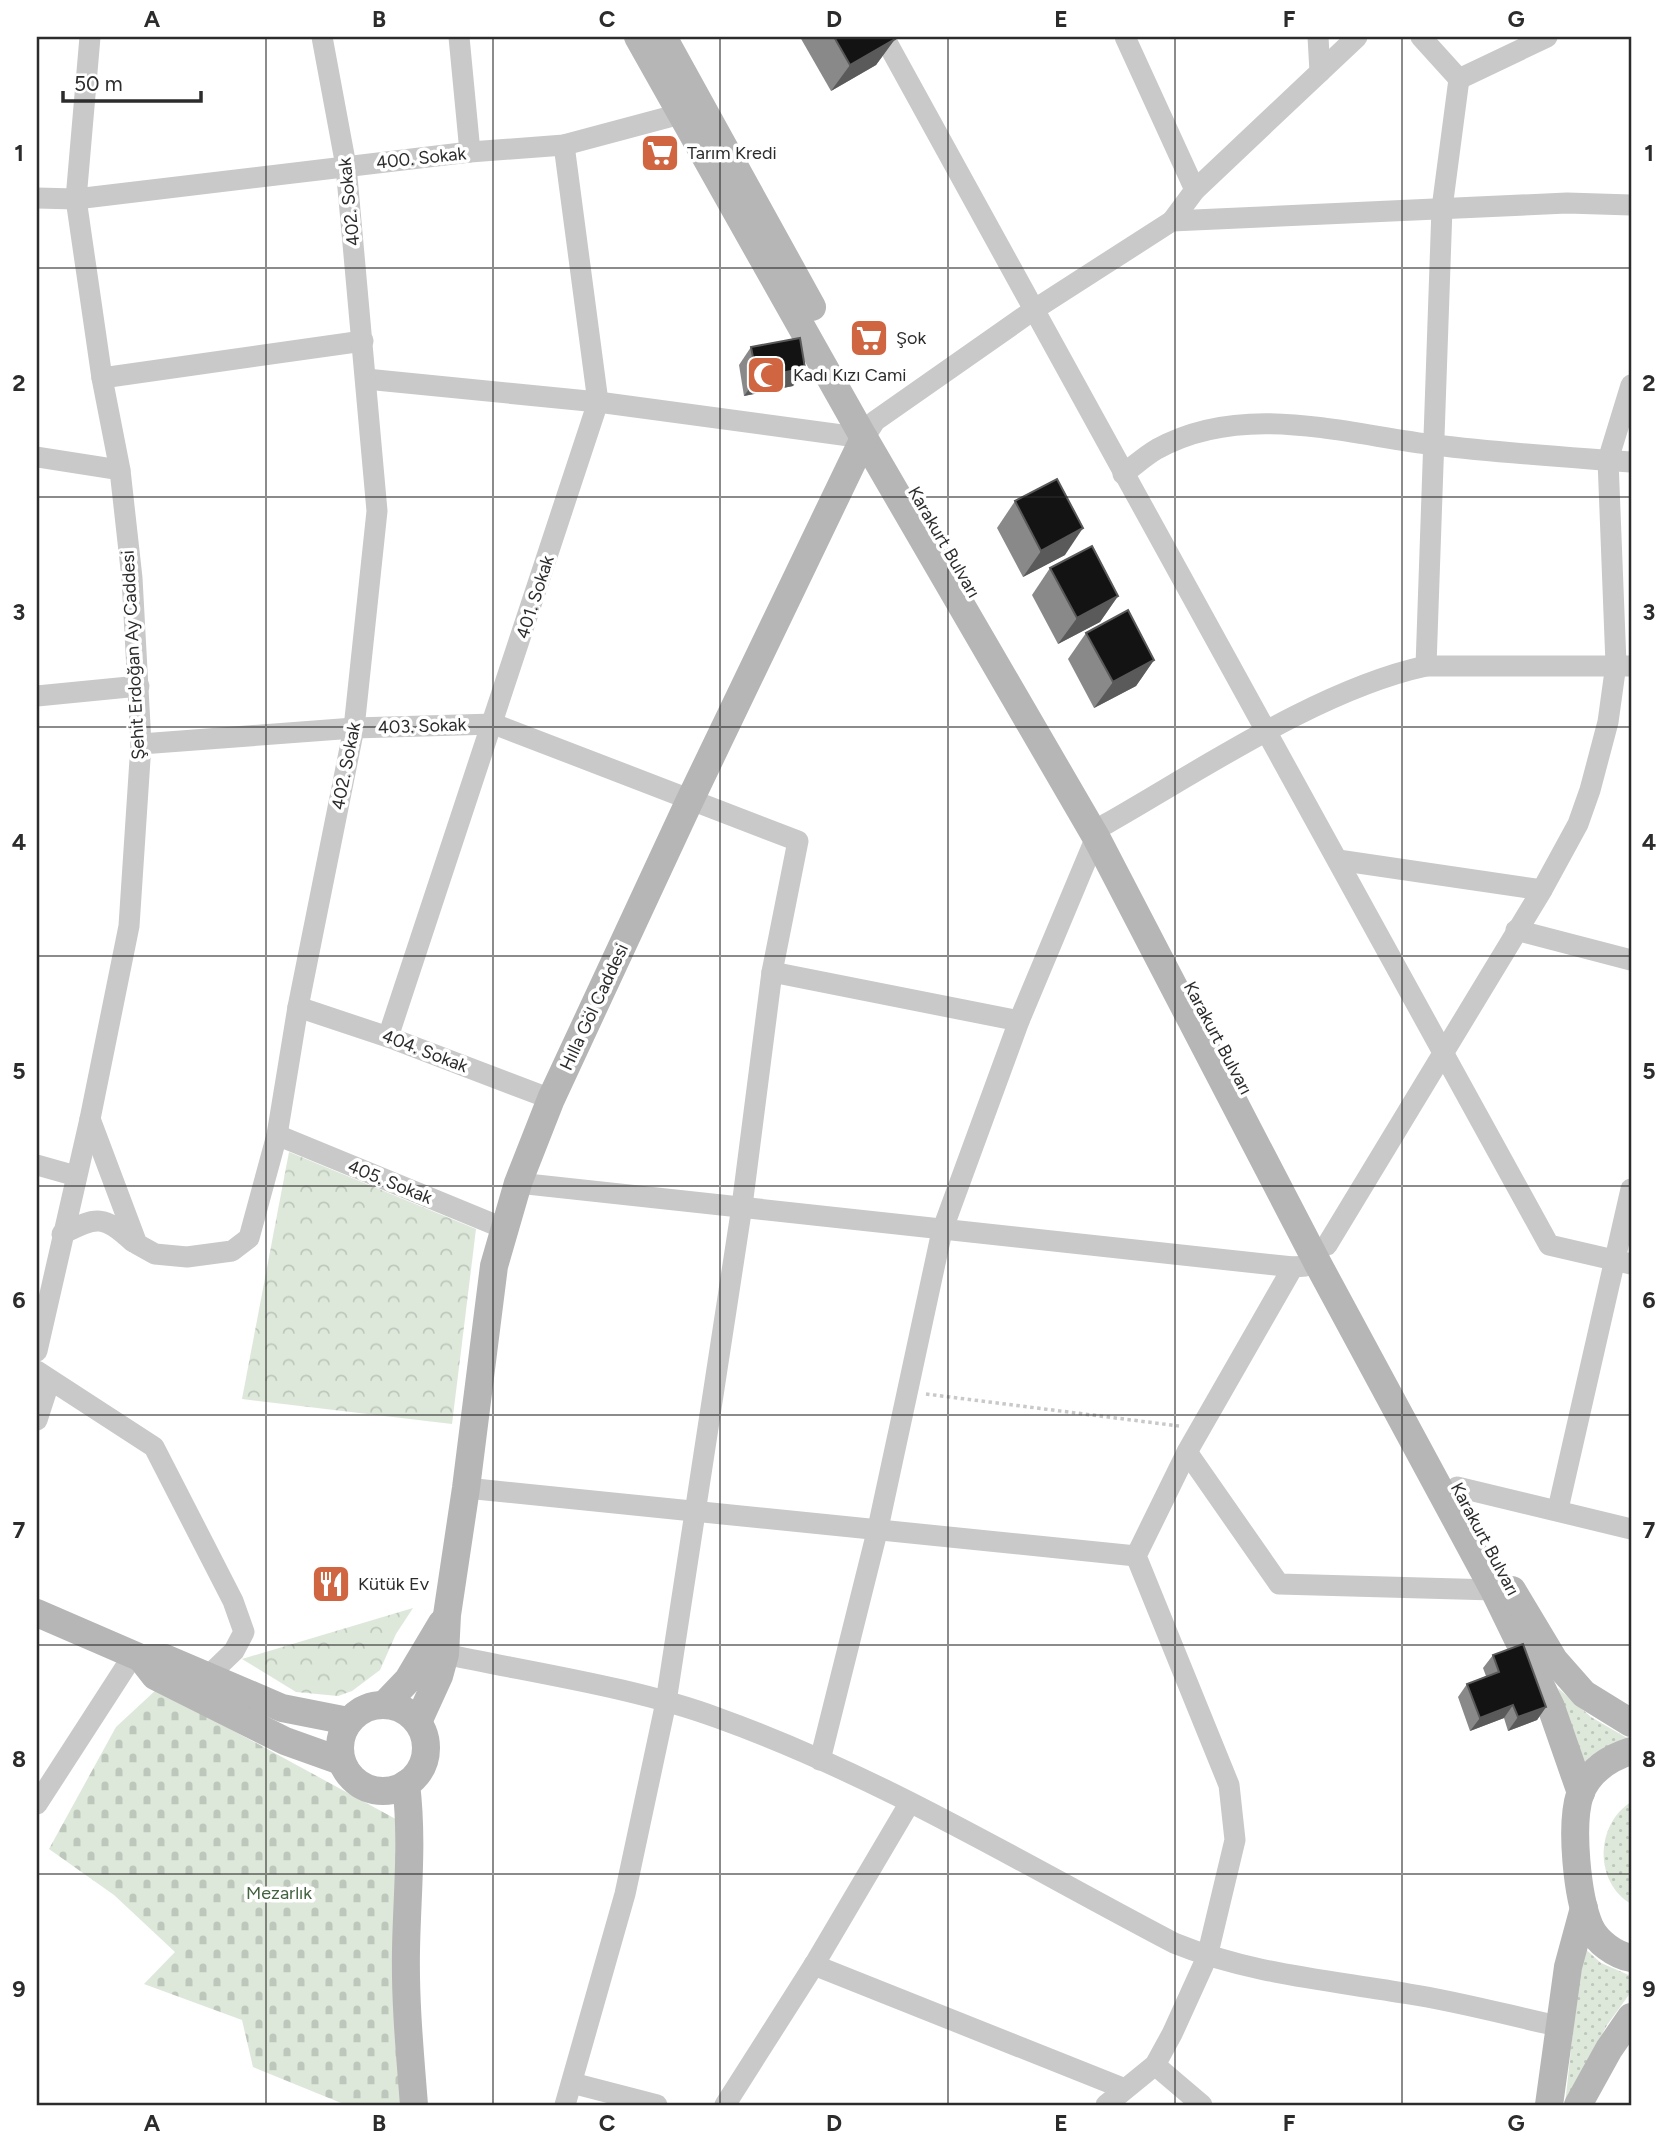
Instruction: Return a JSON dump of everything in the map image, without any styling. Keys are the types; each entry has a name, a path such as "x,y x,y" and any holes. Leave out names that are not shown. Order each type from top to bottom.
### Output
{"main road":[{"path":"638,37 680,114 870,429"},
{"path":"663,37 870,429"},
{"name":"Hılla Göl Caddesi","path":"418,1722 432,1693 445,1654 447,1615 466,1488 488,1303 503,1228 518,1183 551,1099 690,800 870,429"},
{"name":"Karakurt Bulvarı","path":"870,429 1101,831 1313,1259 1494,1590 1550,1707 1581,1793"},
{"name":"Karakurt Bulvarı","path":"1313,1259 1457,1487 1554,1660 1584,1694 1631,1723"},
{"path":"37,1613 137,1656 165,1658 282,1708 348,1721"},
{"path":"385,1704 408,1680 447,1615"},
{"path":"137,1656 155,1676 285,1741 341,1761"},
{"path":"385,1704 409,1713 418,1722 426,1749 424,1763 406,1784 381,1791 368,1789 347,1773 341,1761 340,1740 348,1721 371,1705 385,1704"},
{"path":"1631,1751 1615,1756 1598,1767 1581,1793 1575,1822 1584,1908 1591,1929 1606,1947 1631,1958"},
{"path":"406,1784 411,1830 406,1951 414,2105"},
{"path":"1549,2105 1569,1967 1584,1908"},
{"path":"1578,2105 1631,2017"}],"street":[{"name":"Şehit Erdoğan Ay Caddesi","path":"37,1351 90,1119 129,926 141,744 139,686 120,470 102,378 76,199 90,37"},
{"name":"402. Sokak","path":"137,1244 155,1254 187,1257 232,1251 249,1238 277,1135 298,1007 354,728 377,511 346,166 322,37"},
{"path":"459,37 470,152"},
{"path":"884,37 1032,311 1549,1245 1622,1262"},
{"path":"1125,37 1195,190"},
{"path":"1318,37 1320,72"},
{"path":"366,379 870,429 1032,311 1172,221 1195,190 1357,37"},
{"path":"1422,37 1459,79 1442,208 1426,666"},
{"path":"1459,79 1547,37"},
{"name":"400. Sokak","path":"37,198 76,199 470,152 564,145 680,114"},
{"name":"401. Sokak","path":"387,1037 494,724 598,402 564,145"},
{"path":"1172,221 1567,203 1631,205"},
{"path":"102,378 363,341"},
{"path":"1106,2105 1155,2065 1207,1957 1235,1840 1229,1784 1136,1556 1200,1429 1313,1259 1444,1052 1542,890 1578,824 1604,745 1623,665 1608,460 1631,385"},
{"path":"1123,474 1158,449 1198,434 1244,425 1298,424 1434,445 1631,462"},
{"path":"37,457 120,470"},
{"path":"820,1760 878,1528 942,1231 1019,1021 1101,831 1267,732 1364,685 1426,666 1623,665"},
{"path":"37,696 139,686"},
{"name":"403. Sokak","path":"141,744 354,728 494,724 798,841 772,972"},
{"path":"1338,860 1542,890"},
{"path":"1516,930 1631,960"},
{"path":"565,2105 625,1894 666,1702 742,1206 772,972 1019,1021"},
{"name":"404. Sokak","path":"298,1007 387,1037 551,1099"},
{"path":"90,1119 137,1244"},
{"name":"405. Sokak","path":"277,1135 503,1228"},
{"path":"37,1165 76,1176"},
{"path":"518,1183 742,1206 942,1231 1313,1259"},
{"path":"1558,1509 1622,1262 1631,1189"},
{"path":"62,1234 89,1220 111,1222 137,1244"},
{"path":"37,1420 43,1375 154,1447 233,1601 244,1632 234,1651 208,1676"},
{"path":"1187,1452 1279,1584 1494,1590"},
{"path":"1457,1487 1558,1509 1631,1529"},
{"path":"466,1488 1136,1556"},
{"path":"445,1654 666,1702 717,1717 820,1760 1174,1943 1207,1957 1262,1972 1412,1994 1562,2027"},
{"path":"37,1804 137,1656"},
{"path":"725,2105 814,1965 909,1804"},
{"path":"814,1965 1125,2089"},
{"path":"1155,2065 1202,2105"},
{"path":"572,2083 657,2105"}],"path":[{"path":"907,1391 1200,1429"}],"green space":[{"path":"289,1152 476,1229 452,1424 242,1399"},
{"path":"413,1608 396,1634 380,1670 352,1691 338,1696 296,1692 242,1659"},
{"path":"1558,1688 1591,1717 1627,1738 1590,1757 1576,1771 1567,1715"},
{"name":"Mezarlık","path":"157,1689 403,1823 402,2105 346,2105 253,2067 242,2020 144,1984 175,1952 114,1895 49,1849 116,1727"},
{"path":"1631,1802 1631,1904 1610,1882 1604,1853 1605,1839 1611,1825 1619,1812"},
{"path":"1582,1946 1601,1963 1631,1976 1631,1992 1607,2025 1565,2105"}],"building":[{"path":"834,37 894,37 895,39 850,65"},
{"path":"800,338 805,368 757,378 751,347"},
{"path":"1057,479 1083,528 1041,551 1015,501"},
{"path":"1092,546 1118,596 1077,618 1050,568"},
{"path":"1128,610 1154,660 1113,682 1086,633"},
{"path":"1523,1644 1546,1707 1518,1717 1513,1705 1480,1718 1467,1684 1499,1672 1493,1655"}],"place":[{"name":"Tarım Kredi","path":"660,153"},
{"name":"Şok","path":"869,338"},
{"name":"Kadı Kızı Cami","path":"766,375"},
{"name":"Kütük Ev","path":"331,1584"}]}
